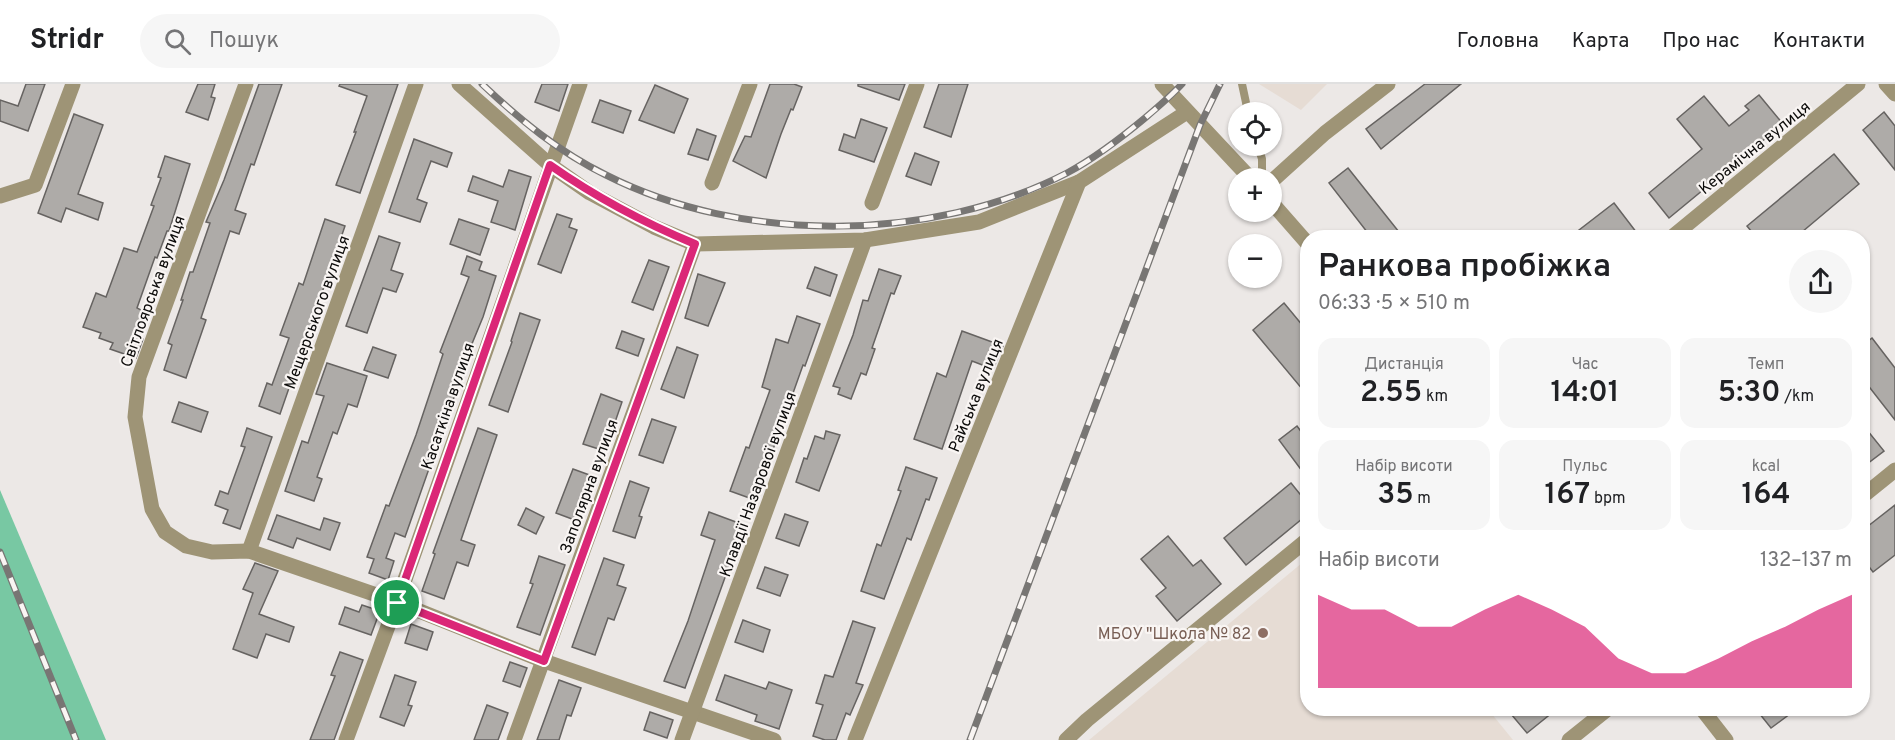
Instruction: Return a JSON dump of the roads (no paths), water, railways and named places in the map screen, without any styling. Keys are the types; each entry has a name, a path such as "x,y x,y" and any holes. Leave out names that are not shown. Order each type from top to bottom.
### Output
{"street":[{"path":"0,196 35,185 73,84"},
{"name":"Світлоярська вулиця","path":"246,84 139,377 135,417 152,509 165,532 186,546 203,550 212,552 249,551"},
{"name":"Мещерського вулиця","path":"249,551 416,84"},
{"path":"459,84 550,165 590,193 654,227 695,244 866,240 979,222 1079,182 1187,112"},
{"name":"Касаткіна вулиця","path":"346,740 397,603 580,84"},
{"path":"712,183 750,84"},
{"path":"872,202 917,84"},
{"path":"1162,84 1240,168"},
{"path":"1282,172 1325,133 1388,84"},
{"name":"Керамічна вулиця","path":"1681,230 1858,84"},
{"path":"1886,84 1895,94"},
{"name":"Райська вулиця","path":"855,740 1079,182"},
{"path":"1282,214 1300,235"},
{"name":"Клавдії Назарової вулиця","path":"682,740 866,240"},
{"name":"Заполярна вулиця","path":"514,740 695,244"},
{"path":"1870,490 1895,470"},
{"path":"1066,740 1087,720 1300,546"},
{"path":"249,551 397,603 544,661 774,740"},
{"path":"1569,740 1599,716"},
{"path":"1707,716 1726,740"}],"lane":[{"path":"1242,84 1246,102"}],"railway":[{"path":"482,84 556,146 606,175 659,198 716,214 776,223 836,226 897,223 957,213 1014,196 1067,173 1098,154 1145,118 1182,84"},
{"path":"970,740 1200,125 1220,84"},
{"path":"0,552 76,740"}],"place":[{"name":"МБОУ \"Школа № 82","path":"1263,633"}]}
